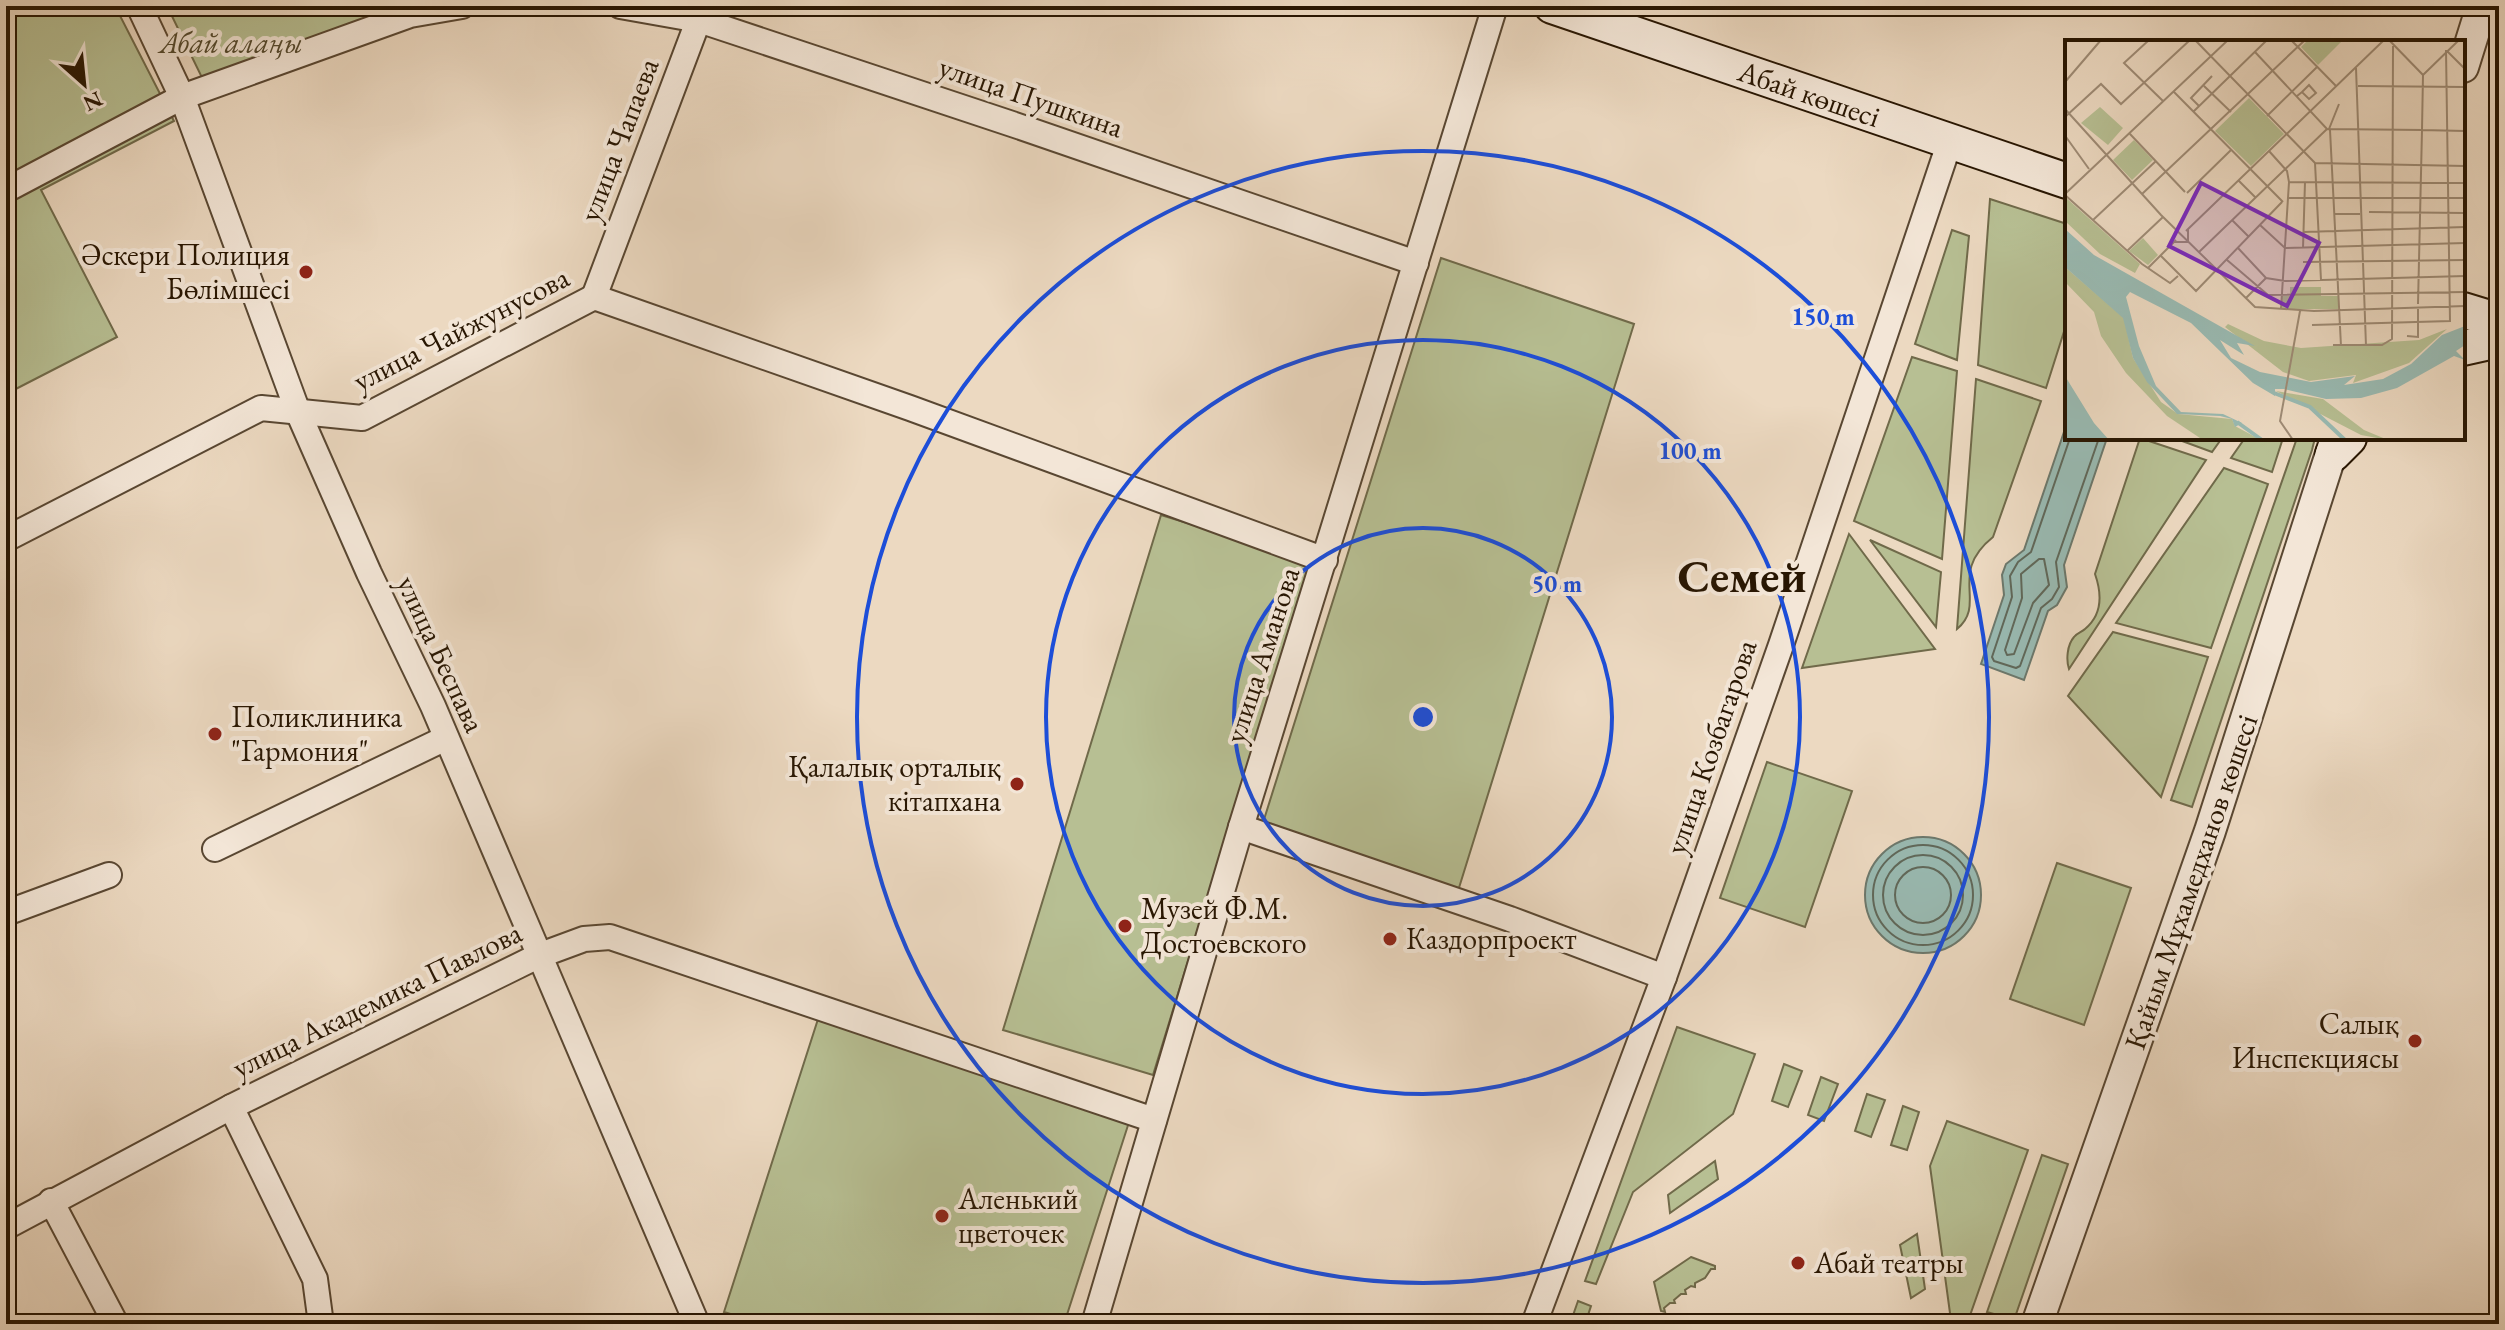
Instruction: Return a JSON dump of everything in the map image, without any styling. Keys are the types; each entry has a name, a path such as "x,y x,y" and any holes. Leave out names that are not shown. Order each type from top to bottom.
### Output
{"main road":[{"name":"Абай көшесі","path":"1552,6 2065,180"},
{"path":"2465,311 2499,321"},
{"path":"2465,348 2499,340"}],"street":[{"name":"улица Беспава","path":"139,6 182,97 298,412 369,573 433,706 697,1324"},
{"path":"6,190 182,97 410,15 462,6"},
{"name":"улица Пушкина","path":"620,6 702,13 1416,263"},
{"name":"улица Аманова","path":"1094,1324 1241,827 1495,6"},
{"path":"2465,61 2482,6"},
{"name":"улица Чапаева","path":"594,297 702,13"},
{"name":"улица Козбагарова","path":"1534,1324 1664,977 1781,645 1950,141"},
{"name":"улица Чайжунусова","path":"6,539 261,408 362,418 594,297 910,408 1325,560"},
{"name":"Қайым Мұхамедханов көшесі","path":"2037,1324 2210,831 2337,443"},
{"path":"215,849 446,738"},
{"path":"1241,827 1510,919 1664,977"},
{"path":"6,913 109,875"},
{"name":"улица Академика Павлова","path":"6,1227 231,1107 538,956 584,939 610,937 1154,1120"},
{"path":"231,1107 315,1279 321,1324"},
{"path":"51,1201 116,1324"}],"green space":[{"name":"Абай алаңы","path":"6,6 115,6 174,121 41,190 117,337 6,394"},
{"name":"Абай алаңы","path":"167,6 394,6 210,94"},
{"path":"1990,199 2065,223 2065,328 2046,388 1978,365"},
{"path":"1952,230 1969,236 1957,360 1915,344"},
{"path":"1441,258 1634,324 1458,891 1261,829"},
{"path":"1912,357 1957,371 1942,559 1854,521"},
{"path":"1976,379 2041,401 1993,537 1972,563 1969,609 1966,619 1957,629"},
{"path":"2139,440 2206,460 2069,669 2068,653 2072,640 2091,623 2097,611 2099,589 2095,574"},
{"path":"2179,440 2221,440 2212,452"},
{"path":"2244,440 2282,440 2272,472 2231,458"},
{"path":"2296,440 2314,440 2192,807 2171,800"},
{"path":"2224,468 2268,484 2211,648 2116,623"},
{"path":"1161,515 1311,561 1153,1075 1003,1030"},
{"path":"1849,534 1935,649 1802,668"},
{"path":"1870,540 1941,572 1936,627"},
{"path":"2113,632 2208,657 2161,797 2068,696"},
{"path":"1767,762 1852,791 1805,927 1720,898"},
{"path":"2057,863 2131,888 2084,1025 2010,999"},
{"path":"819,1016 1131,1116 1064,1324 763,1324 724,1312"},
{"path":"1677,1027 1755,1054 1733,1114 1633,1192 1596,1284 1585,1281"},
{"path":"1784,1064 1802,1071 1788,1107 1772,1101"},
{"path":"1821,1077 1838,1084 1824,1121 1808,1115"},
{"path":"1867,1094 1885,1100 1871,1137 1855,1131"},
{"path":"1903,1106 1919,1112 1907,1150 1891,1145"},
{"path":"1947,1121 2028,1150 1967,1324 1947,1324 1950,1313 1930,1166"},
{"path":"2042,1155 2068,1164 2014,1320 1987,1312"},
{"path":"1715,1161 1718,1179 1670,1213 1668,1195"},
{"path":"1917,1234 1925,1289 1911,1298 1900,1245"},
{"path":"1691,1257 1715,1266 1715,1269 1695,1283 1695,1287 1685,1290 1686,1294 1681,1294 1674,1300 1675,1303 1664,1308 1665,1312 1661,1311 1654,1282"},
{"path":"1578,1301 1591,1306 1585,1324 1570,1324"}],"water":[{"path":"2065,429 2065,440 2106,440 2064,565 2067,587 2057,605 2048,611 2024,680 1981,664 2004,595 2002,575 2006,564 2024,550"},
{"path":"1923,837 1945,841 1964,854 1977,873 1981,895 1977,917 1964,936 1945,949 1923,953 1901,949 1882,936 1869,917 1865,895 1869,873 1882,854 1901,841"}],"place":[{"name":"Әскери Полиция Бөлімшесі","path":"306,272"},
{"name":"Поликлиника \"Гармония\"","path":"215,734"},
{"name":"Қалалық орталық кітапхана","path":"1017,784"},
{"name":"Музей Ф.М. Достоевского","path":"1125,926"},
{"name":"Каздорпроект","path":"1390,939"},
{"name":"Салық Инспекциясы","path":"2415,1041"},
{"name":"Аленький цветочек","path":"942,1216"},
{"name":"Абай театры","path":"1798,1263"}],"district":[{"name":"Семей","path":"1742,576"}]}
